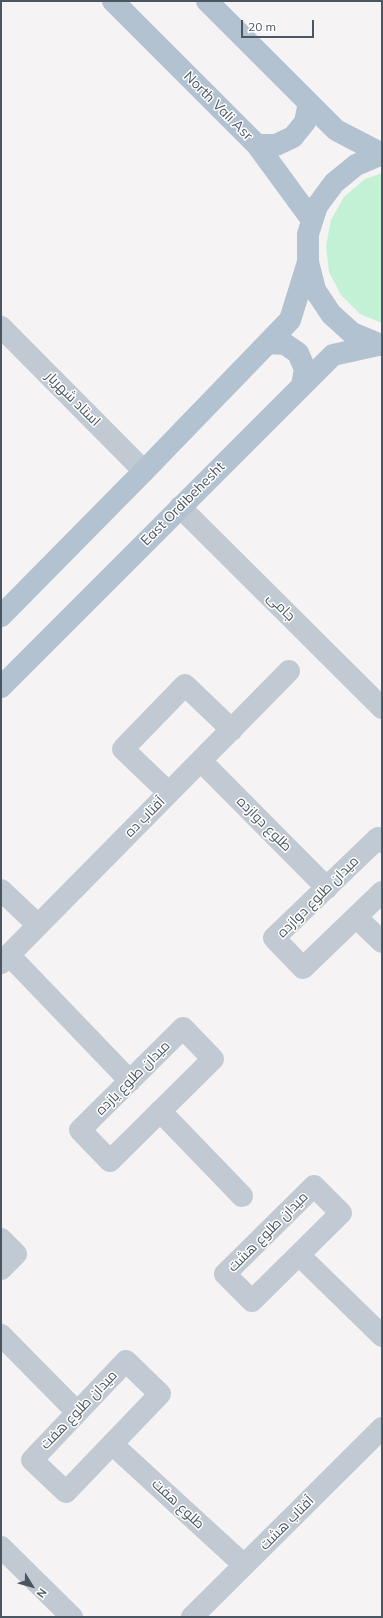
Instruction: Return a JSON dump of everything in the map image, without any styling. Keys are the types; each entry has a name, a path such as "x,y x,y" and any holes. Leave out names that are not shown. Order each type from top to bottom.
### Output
{"main road":[{"name":"North Vali Asr","path":"114,1 257,145 312,220"},
{"path":"207,1 336,130 382,154"},
{"path":"257,145 276,146 293,137 305,122 309,103"},
{"path":"380,345 352,333 331,314 315,290 308,262 308,234 317,206 334,183 356,164 382,154"},
{"path":"1,616 290,320 308,262"},
{"path":"268,343 285,344 298,354 305,369 302,385"},
{"name":"East Ordibehesht","path":"1,687 180,506 333,355 380,345"}],"street":[{"name":"استاد شهریار","path":"1,327 144,471"},
{"name":"جامی","path":"180,506 382,708"},
{"name":"آفتاب ده","path":"5,959 289,672"},
{"path":"169,793 123,749 185,685 232,730"},
{"name":"طلوع دوازده","path":"201,761 327,888"},
{"name":"میدان طلوع دوازده","path":"382,842 378,838 274,938 303,968 382,892"},
{"path":"1,890 38,925"},
{"path":"356,916 382,942"},
{"path":"5,959 130,1081"},
{"name":"میدان طلوع یازده","path":"183,1028 213,1059 160,1111 110,1161 80,1130 183,1028"},
{"path":"160,1111 242,1196"},
{"name":"میدان طلوع هشت","path":"314,1186 341,1213 299,1255 252,1301 225,1274 314,1186"},
{"path":"1,1239 16,1254 1,1269"},
{"path":"299,1255 382,1336"},
{"path":"1,1334 77,1412"},
{"name":"میدان طلوع هفت","path":"126,1362 160,1394 112,1444 66,1492 32,1460 126,1362"},
{"name":"آفتاب هشت","path":"192,1617 382,1428"},
{"name":"طلوع هفت","path":"112,1444 244,1565"},
{"path":"1,1547 72,1617"}],"green space":[{"path":"382,173 382,323 360,314 341,295 329,272 326,246 331,220 344,197 365,179"}]}
